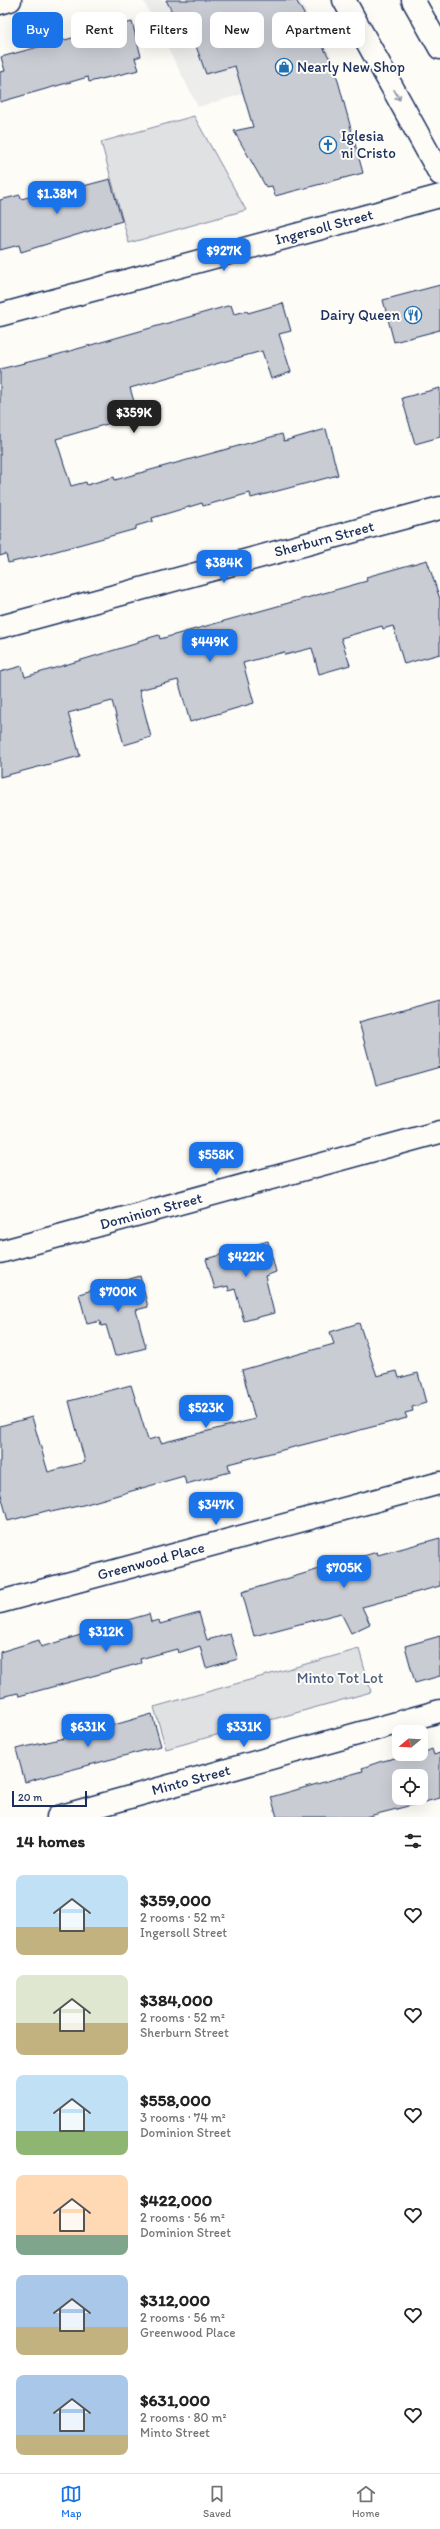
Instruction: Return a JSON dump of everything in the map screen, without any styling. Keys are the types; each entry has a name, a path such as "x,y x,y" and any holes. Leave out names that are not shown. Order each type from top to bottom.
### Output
{"main road":[{"path":"0,3 10,0"},
{"path":"344,0 440,174"},
{"path":"413,0 440,48"},
{"name":"Ingersoll Street","path":"0,315 440,196"},
{"name":"Sherburn Street","path":"0,627 440,508"},
{"name":"Dominion Street","path":"0,1252 440,1132"},
{"name":"Greenwood Place","path":"0,1602 440,1483"},
{"name":"Minto Street","path":"58,1817 440,1711"}],"shaded area":[{"path":"143,0 299,0 306,12 272,12 272,48 326,48 337,67 198,107 168,48 202,48 202,12 149,12"}],"green space":[{"path":"194,116 246,210 129,243 101,142"},
{"name":"Minto Tot Lot","path":"359,1649 371,1692 166,1749 154,1707"}],"building":[{"path":"166,0 296,0 303,12 272,12 272,48 324,48 334,66 363,173 275,196 272,186 266,187 234,131 253,127 235,66 206,74 197,48 202,48 202,12 172,12"},
{"path":"132,22 135,33 135,48 139,48 141,56 135,58 139,70 89,82 88,77 0,102 0,72 5,71 1,57 35,48 63,48 63,40 71,38 71,48 127,48 127,23"},
{"path":"110,179 122,221 21,252 19,245 0,250 0,200 20,195 21,199 75,185 76,188"},
{"name":"Dairy Queen","path":"440,285 440,330 394,342 383,300"},
{"path":"283,303 291,331 279,334 291,372 271,379 262,351 130,388 138,415 56,439 71,486 86,482 87,485 114,477 115,480 282,434 284,441 326,429 338,475 251,498 250,493 203,506 202,503 152,518 153,521 136,526 136,529 42,555 8,563 6,554 0,556 0,369 49,357 231,305 234,314 247,311 248,313"},
{"path":"440,388 440,437 415,444 402,398"},
{"path":"427,560 440,599 440,654 404,664 393,626 383,629 382,626 341,638 350,665 319,674 312,648 285,655 284,652 243,663 254,703 190,722 178,680 139,690 151,737 124,745 112,701 68,713 80,756 0,777 0,672 22,666 25,677 138,643 138,641 159,635 160,639 367,581 366,577"},
{"path":"440,1000 440,1067 376,1085 359,1022"},
{"path":"268,1241 276,1272 265,1276 274,1313 244,1321 235,1289 229,1291 228,1286 215,1289 206,1259"},
{"path":"140,1276 148,1307 136,1310 146,1348 115,1356 106,1325 101,1326 100,1321 87,1324 79,1294"},
{"path":"359,1323 377,1376 397,1371 399,1378 418,1373 426,1403 412,1407 413,1411 405,1413 407,1418 228,1464 230,1472 186,1484 184,1476 83,1505 51,1512 50,1510 8,1521 0,1491 0,1426 32,1417 48,1472 85,1462 69,1401 131,1385 148,1440 159,1437 161,1443 255,1419 242,1370 334,1344 330,1332"},
{"path":"440,1538 440,1586 362,1607 370,1624 351,1633 341,1613 254,1636 242,1592 377,1552 378,1555"},
{"path":"199,1613 207,1640 230,1634 238,1659 206,1668 200,1646 178,1653 177,1649 140,1659 141,1663 19,1696 18,1693 0,1697 0,1652 39,1640 41,1647 84,1634 84,1632 149,1614 151,1622 159,1620 160,1624"},
{"path":"440,1636 440,1676 415,1683 405,1646"},
{"path":"152,1714 161,1746 25,1782 16,1749 83,1734"},
{"path":"432,1749 434,1755 440,1753 440,1798 428,1801 428,1769 392,1769 392,1805 412,1805 365,1817 277,1817 271,1797 363,1771 362,1768 392,1759 392,1761 428,1761 428,1751"}],"place":[{"name":"Nearly New Shop","path":"284,67"},
{"name":"Iglesia ni Cristo","path":"328,145"},
{"name":"Dairy Queen","path":"413,315"}]}
